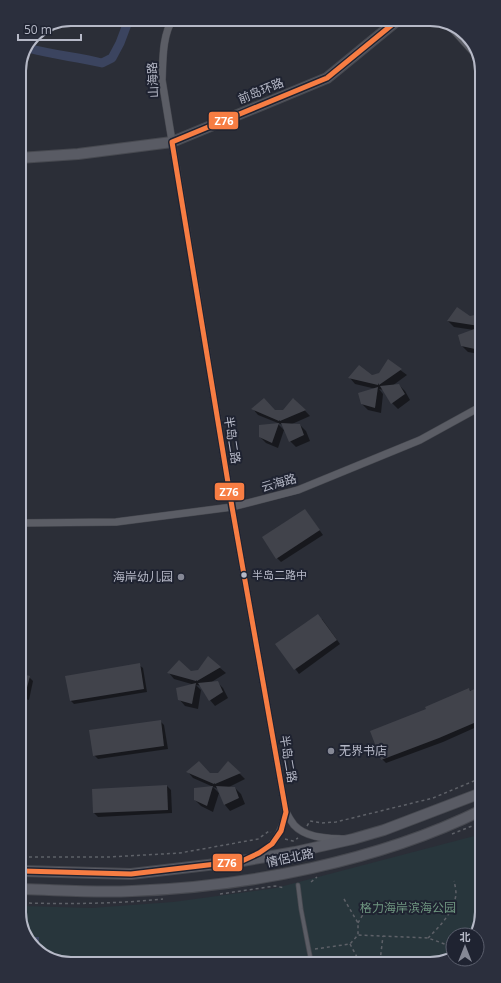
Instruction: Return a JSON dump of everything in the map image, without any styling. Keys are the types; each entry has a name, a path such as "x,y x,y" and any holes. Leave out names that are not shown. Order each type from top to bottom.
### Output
{"main road":[{"name":"前岛环路","path":"26,158 78,154 172,142 327,78 390,26"},
{"name":"情侶北路","path":"26,871 131,874 242,862 353,840 475,796"},
{"name":"情侶北路","path":"26,889 130,891 174,889 247,880 298,871 379,850 453,824 475,813"}],"street":[{"name":"山海路","path":"169,26 163,50 162,80 172,142"},
{"name":"半岛二路","path":"172,142 232,507 286,812"},
{"name":"云海路","path":"26,523 116,522 232,507 298,490 420,440 475,410"},
{"path":"286,812 294,825 303,832 312,836 353,840"},
{"path":"242,862 270,847 283,824 286,812"}],"lane":[{"path":"298,885 310,957"}],"path":[{"path":"26,857 109,857 180,853 258,839 269,831 277,836 293,841 300,837 310,821 322,823 344,820 433,798 475,780"},
{"path":"428,938 443,923 451,909 456,893 454,881"},
{"path":"344,899 358,923"},
{"path":"309,950 350,944 358,935 358,923 362,916 371,907"},
{"path":"358,935 428,938 445,944"},
{"path":"380,957 382,936"},
{"path":"350,944 356,957"}],"green space":[{"name":"格力海岸滨海公园","path":"475,836 475,918 473,927 445,927 445,954 439,956 68,957 56,955 39,944 29,929 26,912 26,906 91,908 173,902 276,888"}],"water":[{"path":"34,937 39,937 39,944"}],"building":[{"path":"457,307 470,316 475,315 475,325 447,321"},
{"path":"475,329 475,349 461,346 458,335"},
{"path":"388,359 402,369 379,385 378,383 378,385 348,378 359,365 372,375 379,373"},
{"path":"399,384 405,394 391,404 380,386"},
{"path":"378,387 375,408 361,404 358,393"},
{"path":"264,398 275,410 283,410 293,398 306,410 279,421 251,409"},
{"path":"279,423 272,443 259,437 259,425"},
{"path":"281,423 300,424 304,435 289,442"},
{"path":"305,509 320,530 276,559 262,537"},
{"path":"318,614 337,640 294,670 275,644"},
{"path":"208,656 221,667 197,681 167,673 179,660 191,671 198,670"},
{"path":"140,663 144,689 70,701 65,676"},
{"path":"26,675 30,676 26,691"},
{"path":"218,681 223,692 209,701 198,683"},
{"path":"196,683 192,704 178,700 176,688"},
{"path":"469,688 470,691 475,689 475,723 381,760 370,731 426,709 425,707"},
{"path":"161,720 164,746 93,756 89,730"},
{"path":"199,761 210,773 218,773 228,761 241,773 214,784 186,772"},
{"path":"167,785 168,810 93,813 92,789"},
{"path":"213,786 207,806 194,800 194,788"},
{"path":"216,786 235,787 239,798 224,805"}],"waterway":[{"path":"32,49 102,63 112,58 126,26"}],"transit line":[{"name":"Z76","path":"26,871 131,874 242,861 259,853 272,844 281,831 286,812 232,507 172,142 327,78 390,26"}],"place":[{"name":"半岛二路中","path":"244,575"},
{"name":"海岸幼儿园","path":"181,577"},
{"name":"无界书店","path":"331,751"}]}
